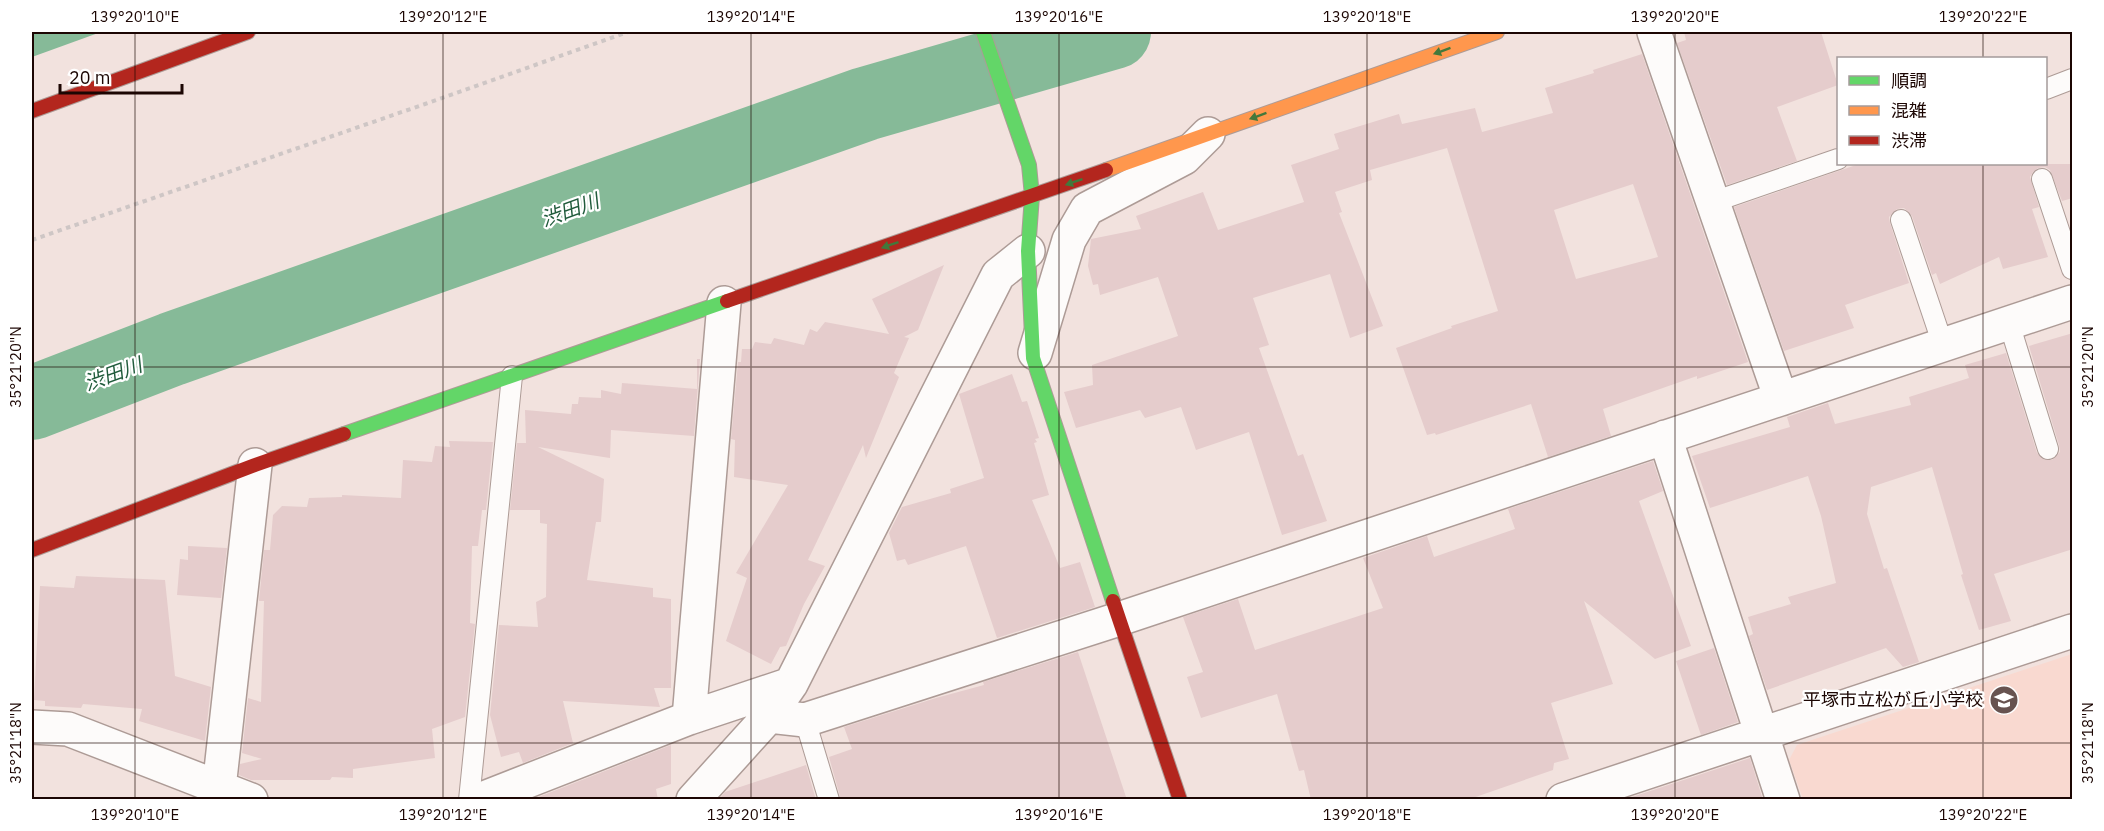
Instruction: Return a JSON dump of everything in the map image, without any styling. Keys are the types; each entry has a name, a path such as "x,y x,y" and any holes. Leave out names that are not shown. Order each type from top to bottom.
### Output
{"street":[{"path":"32,111 248,32"},
{"path":"983,32 1029,165 1032,196 1028,251 1033,358 1180,800"},
{"path":"32,550 255,465 1497,32"},
{"path":"1654,32 1781,399"},
{"path":"1033,358 1069,240 1087,208 1184,159 1208,134"},
{"path":"693,800 769,716 791,684 998,275 1028,251"},
{"path":"769,716 805,720 1119,619 2073,302"},
{"path":"689,718 724,303"},
{"path":"1665,437 1783,800"},
{"path":"219,788 255,465"},
{"path":"1563,800 2073,631"},
{"path":"479,800 689,718 791,684"},
{"path":"32,726 68,729 251,800"}],"lane":[{"path":"2047,88 2073,79"},
{"path":"1713,202 1837,160"},
{"path":"2042,179 2073,270"},
{"path":"1902,220 1943,345"},
{"path":"2008,323 2048,449"},
{"path":"469,800 512,376"},
{"path":"805,720 830,800"}],"path":[{"path":"32,240 628,32"}],"shaded area":[{"path":"32,32 101,32 32,57"},
{"name":"平塚市立松が丘小学校","path":"2072,654 2072,799 1803,799 1789,760 1797,745"}],"building":[{"path":"1684,32 1821,32 1837,85 1777,107 1797,161 1727,185 1677,43 1686,40"},
{"path":"1642,54 1748,362 1697,379 1697,376 1603,409 1611,436 1548,457 1531,404 1436,435 1435,433 1427,435 1396,348 1452,328 1451,326 1498,311 1447,148 1370,170 1372,180 1335,192 1342,212 1339,213 1383,326 1350,338 1330,274 1253,298 1269,345 1259,348 1298,456 1303,454 1327,521 1282,535 1249,432 1196,450 1181,407 1145,418 1140,410 1076,428 1064,392 1093,385 1092,365 1178,336 1158,277 1100,295 1098,284 1093,285 1088,266 1091,239 1141,229 1136,216 1203,192 1218,230 1304,202 1291,165 1339,149 1334,134 1399,114 1402,124 1475,108 1482,132 1553,113 1545,88 1594,73 1593,70","holes":["1633,184 1658,257 1576,279 1554,210"]},
{"path":"2073,164 2073,198 2062,201 2050,170 2045,167 2038,168 2030,177 2039,207 2032,209 2048,257 2003,269 1999,257 1940,284 1936,273 1932,275 1912,216 1904,208 1897,209 1889,217 1909,283 1845,305 1854,328 1784,351 1734,207 1856,165"},
{"path":"944,265 918,330 904,337 909,338 894,373 899,377 866,458 863,445 808,560 825,566 804,604 786,646 780,647 771,664 726,641 747,578 736,573 788,485 734,477 735,440 731,439 738,362 741,362 742,349 752,349 755,342 771,344 774,338 804,345 810,329 817,332 825,322 889,334 872,299"},
{"path":"2073,333 2073,549 1994,574 2011,621 1979,630 1961,575 1963,574 1932,467 1871,487 1867,514 1884,569 1887,568 1919,662 1903,667 1886,648 1767,690 1749,636 1753,634 1748,617 1791,604 1788,597 1836,583 1821,516 1808,476 1710,508 1692,456 1790,427 1787,417 1828,403 1835,424 1911,405 1909,397 1969,378 1965,365 2006,353 2037,453 2045,460 2052,460 2060,452 2059,445 2029,346"},
{"path":"697,359 700,359 694,436 611,430 610,458 538,447 604,479 601,522 596,522 587,580 653,588 653,597 671,599 671,688 654,688 660,707 563,701 573,743 523,763 519,752 501,757 490,715 499,625 538,627 536,602 546,597 547,524 540,523 540,510 510,510 517,443 526,443 525,410 571,414 572,404 578,404 579,397 601,398 601,390 621,394 622,383 697,389"},
{"path":"1012,374 1022,402 1027,401 1039,438 1035,439 1037,442 1034,443 1049,495 1032,500 1060,568 1080,562 1095,607 997,638 966,546 908,565 905,559 897,561 889,533 902,507 951,493 950,489 984,478 959,394"},
{"path":"449,441 493,442 486,510 482,510 478,546 472,546 470,623 475,624 465,717 432,729 435,758 353,769 353,778 332,777 330,780 251,780 239,775 240,764 262,759 242,753 248,698 261,702 264,601 259,601 264,550 270,550 273,515 282,506 307,507 309,498 342,497 342,495 401,498 403,460 432,462 435,446 450,447"},
{"path":"1653,461 1663,491 1639,501 1691,646 1655,659 1584,601 1613,684 1551,703 1569,759 1554,763 1553,770 1467,800 1311,800 1304,770 1299,771 1277,694 1201,718 1187,677 1203,672 1183,617 1238,599 1255,650 1383,608 1363,558 1427,536 1434,557 1515,529 1508,509"},
{"path":"188,546 227,548 221,598 177,595 180,559 188,560"},
{"path":"76,576 165,580 175,676 211,687 205,741 139,721 142,709 83,704 81,708 45,706 45,701 34,700 40,586 74,588"},
{"path":"1714,648 1738,722 1701,735 1676,661"},
{"path":"1078,652 1127,800 841,800 829,757 852,749 844,727 984,685 983,682"},
{"path":"671,745 671,784 656,789 658,800 537,800 536,798"},
{"path":"1750,758 1763,800 1633,800 1632,797"},
{"path":"806,765 816,800 722,800 721,797 725,792"}],"waterway":[{"name":"渋田川","path":"32,403 172,349 865,104 1114,32"}],"traffic: fast":[{"path":"983,32 1029,165 1032,196 1028,251 1033,358 1113,601"},
{"path":"344,434 727,301"}],"traffic: slow":[{"path":"1106,170 1497,32"}],"traffic: jam":[{"path":"32,111 248,32"},
{"path":"727,301 1106,170"},
{"path":"32,550 255,465 344,434"},
{"path":"1113,601 1180,800"}],"place":[{"name":"平塚市立松が丘小学校","path":"2004,700"}]}
